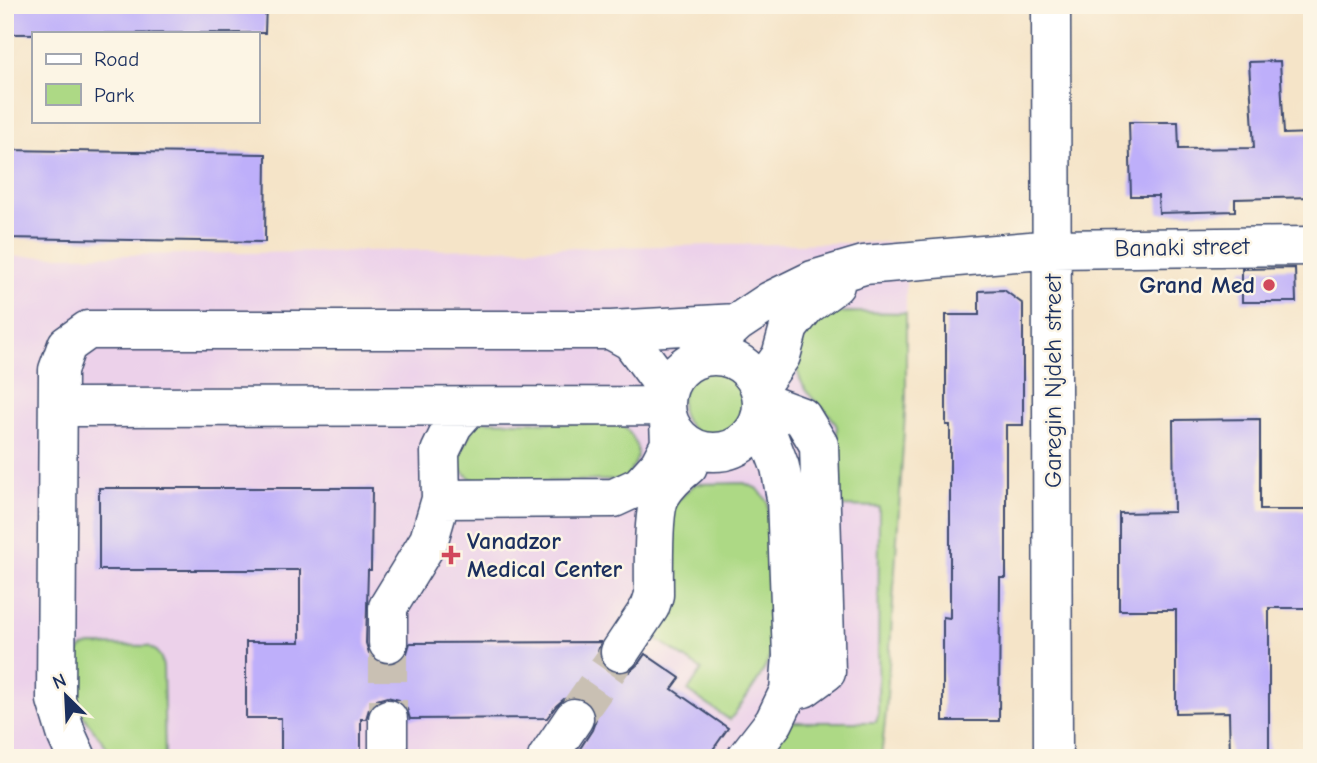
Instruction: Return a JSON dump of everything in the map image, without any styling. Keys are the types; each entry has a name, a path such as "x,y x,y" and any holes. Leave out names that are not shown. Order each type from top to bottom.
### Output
{"street":[{"name":"Garegin Njdeh street","path":"1051,5 1054,758"},
{"name":"Banaki street","path":"698,359 737,323 770,302 813,280 864,265 1052,249 1312,246"},
{"path":"620,652 650,607 654,595 656,518 660,497 675,477 692,463 744,442 754,431 761,402 781,356 789,327 806,306 864,265"},
{"path":"78,758 67,736 57,700 58,370 67,345 88,330 611,330 737,323"},
{"path":"611,330 631,341 668,406 676,434 687,444 716,452"},
{"path":"441,499 614,498 640,486 659,465 670,444 668,406 674,378 684,366 712,356 741,364 752,374 780,467 786,498 792,656 789,691 774,722 746,758"},
{"path":"59,407 668,406"},
{"path":"388,643 388,607 429,540 441,499 440,452 427,425 406,407"},
{"path":"440,452 453,425 469,407"},
{"path":"547,758 574,718"},
{"path":"388,719 388,758"}],"shaded area":[{"name":"Vanadzor Medical Center","path":"906,242 906,398 881,758 5,758 5,257"}],"green space":[{"path":"847,312 906,313 906,398 881,758 772,758 764,751 786,722 876,722 878,716 879,507 839,506 837,427 804,387 797,364 801,341 815,323 828,315"},
{"path":"707,371 721,371 733,376 742,385 747,404 745,417 738,428 721,437 707,437 695,432 686,423 681,411 681,397 686,385 695,376"},
{"path":"477,421 621,424 636,444 637,458 630,473 623,480 479,483 465,474 456,460"},
{"path":"744,483 758,489 768,502 773,646 761,676 730,720 688,691 702,670 648,633 670,508 695,484"},
{"path":"148,646 161,658 165,758 115,758 75,705 75,657 83,647"}],"building":[{"path":"5,5 266,5 265,33 5,34"},
{"path":"1280,61 1284,134 1312,133 1312,197 1235,199 1235,211 1159,213 1158,196 1131,196 1129,122 1178,122 1179,149 1254,148 1249,62"},
{"path":"5,150 266,154 265,242 5,238"},
{"name":"Grand Med","path":"1295,268 1296,302 1242,302 1242,269"},
{"path":"1004,290 1023,304 1023,425 1006,425 1006,578 1000,578 999,721 943,721 943,617 950,618 950,425 946,425 946,315 979,315 979,291"},
{"path":"1260,419 1260,510 1312,510 1312,608 1269,608 1269,758 1230,758 1229,712 1176,713 1176,610 1119,610 1119,513 1174,512 1173,420"},
{"path":"99,488 372,488 371,570 368,570 366,643 369,653 377,662 387,665 399,662 407,653 410,643 601,642 598,651 600,661 608,670 619,674 629,672 645,654 680,678 672,689 728,728 707,758 574,758 596,719 587,700 576,696 564,699 547,718 410,719 407,709 399,700 387,697 377,700 369,709 366,719 361,719 361,758 281,758 281,718 246,718 246,642 300,642 300,570 99,570"}],"tunnel":[{"path":"388,643 388,719"},
{"path":"574,718 620,652"}],"place":[{"name":"Grand Med","path":"1269,285"},
{"name":"Vanadzor Medical Center","path":"451,555"}]}
